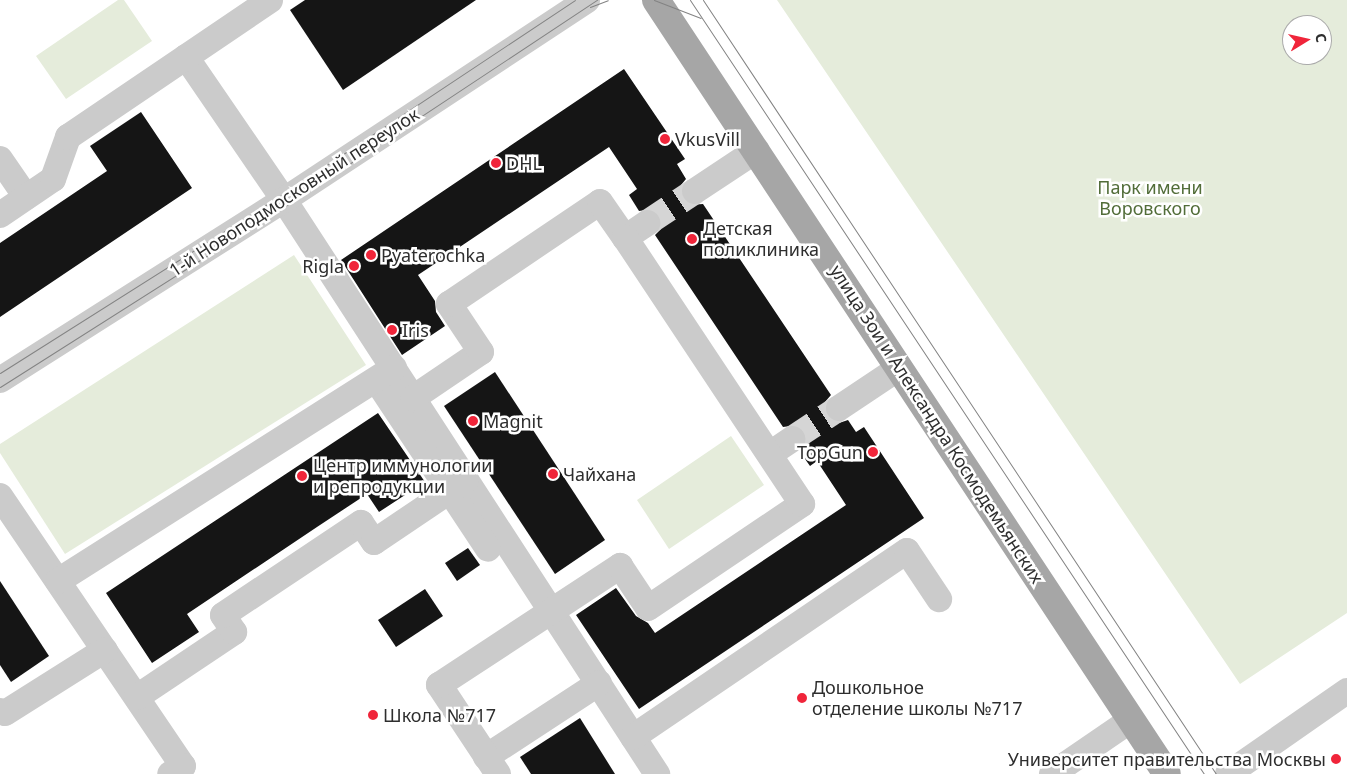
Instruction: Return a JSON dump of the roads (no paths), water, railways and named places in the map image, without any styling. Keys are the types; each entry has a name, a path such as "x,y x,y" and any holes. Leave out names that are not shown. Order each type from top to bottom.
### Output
{"main road":[{"name":"улица Зои и Александра Космодемьянских","path":"656,0 757,150 1167,774"}],"street":[{"path":"0,215 53,179 68,136 270,0"},
{"name":"1-й Новоподмосковный переулок","path":"0,380 284,200 587,0"},
{"path":"186,57 284,200 385,374 458,486 552,610 657,774"},
{"path":"695,191 757,150"},
{"path":"0,158 26,197"},
{"path":"413,398 481,352 449,304 600,202 802,504 648,608 620,566 440,684 492,765 599,683"},
{"path":"625,238 647,223"},
{"path":"840,408 899,368"},
{"path":"385,374 413,398 488,549"},
{"path":"58,581 385,374"},
{"path":"770,454 792,439"},
{"path":"137,697 234,632 223,615 361,523 374,542 458,486"},
{"path":"0,496 137,697 181,771"},
{"path":"633,737 907,551 939,599"},
{"path":"0,712 5,713 105,650"},
{"path":"1228,774 1347,692"},
{"path":"1052,774 1131,720"}],"tunnel":[{"path":"647,223 695,191"},
{"path":"792,439 839,408"}],"tram line":[{"path":"0,373 280,196 575,0"},
{"path":"0,387 287,205 597,0"},
{"path":"590,7 608,0"},
{"path":"654,0 701,18"},
{"path":"690,0 1204,774"},
{"path":"703,0 1216,774"}],"place":[{"name":"VkusVill","path":"665,139"},
{"name":"DHL","path":"496,163"},
{"name":"Детская поликлиника","path":"692,239"},
{"name":"Pyaterochka","path":"371,255"},
{"name":"Rigla","path":"354,266"},
{"name":"Iris","path":"392,330"},
{"name":"Magnit","path":"473,421"},
{"name":"TopGun","path":"873,452"},
{"name":"Чайхана","path":"553,474"},
{"name":"Центр иммунологии и репродукции","path":"302,476"},
{"name":"Дошкольное отделение школы №717","path":"802,698"},
{"name":"Школа №717","path":"373,715"},
{"name":"Университет правительства Москвы","path":"1336,759"}],"park label":[{"name":"Парк имени Воровского","path":"1150,198"}]}
